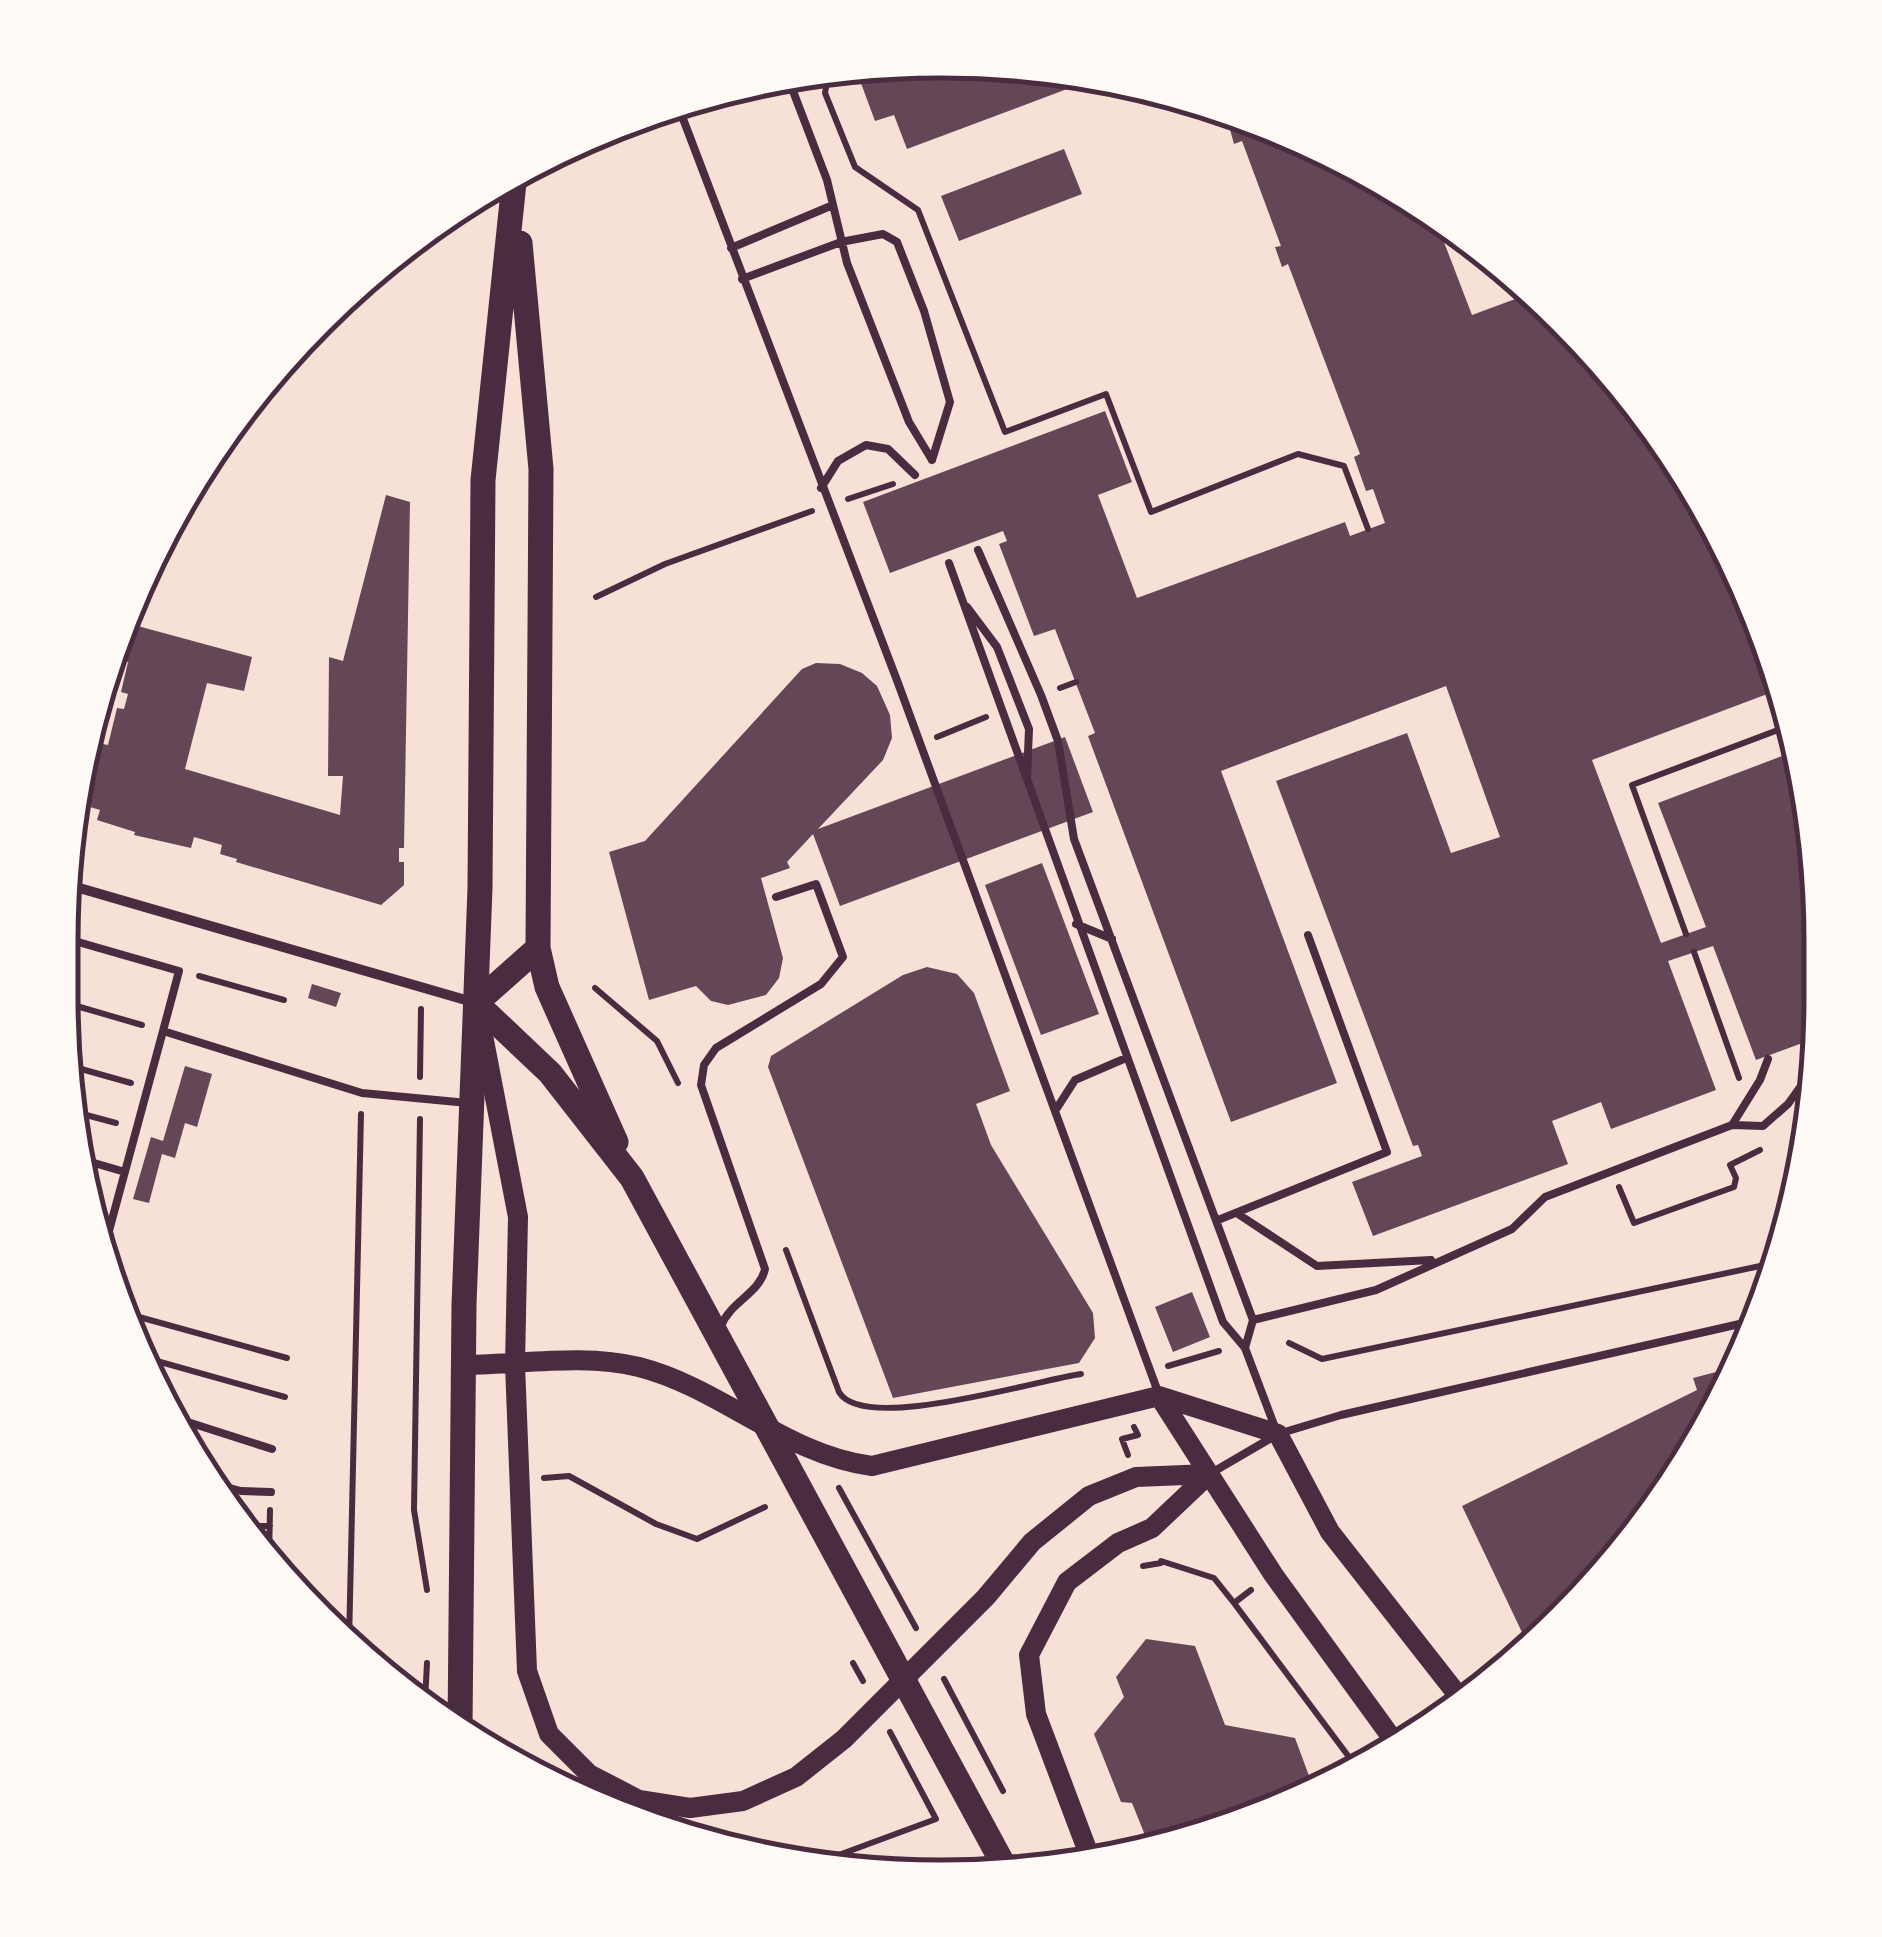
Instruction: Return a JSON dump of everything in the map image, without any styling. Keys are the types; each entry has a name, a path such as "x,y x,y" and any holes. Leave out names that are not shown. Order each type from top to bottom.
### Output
{"main road":[{"path":"516,189 541,469 538,948 547,988 632,1178 1000,1858"},
{"path":"459,1713 462,1365 476,1002 483,480 514,191"},
{"path":"476,1002 538,948"},
{"path":"476,1002 550,1074 632,1178"},
{"path":"476,1002 518,1216 515,1365 526,1672 549,1734 589,1774 638,1800 690,1808 743,1801 796,1778 882,1700 986,1596 1032,1542 1090,1496 1136,1477 1209,1474"},
{"path":"462,1365 583,1360 637,1367 672,1379 767,1429 844,1462 872,1466 1159,1396 1278,1434 1330,1532 1454,1690"},
{"path":"1159,1396 1274,1574 1389,1734"},
{"path":"1086,1847 1036,1714 1029,1655 1067,1582 1118,1543 1152,1528 1209,1474"}],"street":[{"path":"79,888 476,1002"}],"lane":[{"path":"742,278 842,242 883,234 897,242 924,310 950,402 932,460 909,422 842,242 793,91"},
{"path":"682,117 920,744 1159,1396"},
{"path":"731,248 833,205"},
{"path":"821,488 838,461 866,445 888,449 915,476"},
{"path":"978,550 1052,725 1074,839 1253,1320 1246,1348"},
{"path":"948,563 1222,1322 1246,1348 1278,1434"},
{"path":"960,598 997,646 1029,728 1026,782"},
{"path":"718,1335 727,1311 760,1284 765,1269 701,1085 704,1064 716,1048 822,984 843,957 816,884 776,896"},
{"path":"1076,924 1112,939"},
{"path":"1218,1220 1387,1152 1308,935"},
{"path":"78,942 179,971 110,1228"},
{"path":"163,1031 362,1093 472,1103"},
{"path":"1055,1112 1074,1080 1126,1058"},
{"path":"1732,1126 1768,1059"},
{"path":"1253,1320 1376,1290 1435,1260 1512,1229 1545,1197 1732,1126 1762,1126 1788,1104 1799,1088"},
{"path":"94,1163 125,1172"},
{"path":"1238,1214 1318,1266 1435,1260"},
{"path":"1209,1474 1278,1434 1341,1415 1740,1324"},
{"path":"190,1423 272,1449"},
{"path":"230,1486 270,1492"}],"path":[{"path":"827,85 826,93 855,167 918,210 1004,432 1106,394 1151,512 1298,454 1344,466 1368,529"},
{"path":"596,597 665,564 894,484"},
{"path":"920,744 987,717"},
{"path":"1686,934 1632,785 1778,730"},
{"path":"1694,952 1747,1101"},
{"path":"179,971 284,1000"},
{"path":"422,1006 414,1510 427,1603"},
{"path":"78,1007 163,1031"},
{"path":"81,1069 148,1088"},
{"path":"349,1625 362,1093"},
{"path":"86,1115 136,1129"},
{"path":"1613,1171 1634,1223 1734,1187 1736,1178 1730,1165 1766,1147"},
{"path":"1290,1343 1322,1358 1761,1266"},
{"path":"140,1317 287,1358"},
{"path":"1168,1366 1219,1352"},
{"path":"159,1362 286,1397"},
{"path":"898,1410 1081,1374"},
{"path":"1130,1461 1122,1439 1138,1435 1132,1421"},
{"path":"541,1478 569,1476 656,1524 698,1539 765,1508"},
{"path":"839,1488 913,1623"},
{"path":"259,1526 270,1526"},
{"path":"1160,1551 1161,1563"},
{"path":"1138,1566 1161,1563 1214,1578 1349,1757"},
{"path":"1234,1602 1260,1583"},
{"path":"426,1689 428,1656"},
{"path":"853,1663 860,1676"},
{"path":"946,1683 1009,1803"},
{"path":"843,1854 936,1819 892,1737"}],"building":[{"path":"997,79 1070,88 907,149 894,115 875,121 860,82"},
{"path":"1229,127 1373,193 1443,239 1472,315 1517,298 1552,330 1626,415 1689,509 1739,611 1768,694 1592,760 1661,943 1706,927 1658,803 1784,755 1797,828 1803,885 1803,1043 1756,1060 1713,946 1668,961 1716,1090 1611,1129 1601,1102 1552,1121 1568,1164 1373,1236 1352,1182 1422,1156 1418,1145 1413,1146 1276,781 1407,733 1451,853 1500,837 1446,686 1221,771 1337,1083 1231,1122 1088,736 1095,733 1055,629 1034,636 999,544 1007,541 1003,531 890,573 863,502 1105,411 1132,482 1098,495 1137,598 1345,522 1350,536 1385,523 1373,489 1366,491 1354,457 1360,454 1288,264 1282,267 1275,247 1281,246 1242,141 1234,144"},
{"path":"1064,149 1082,194 959,241 941,196"},
{"path":"386,495 410,502 404,848 399,848 399,862 404,862 404,885 381,905 236,862 237,859 220,854 222,845 194,837 191,848 134,835 135,832 97,820 100,810 89,807 101,744 108,745 117,708 124,709 128,694 121,692 128,662 124,661 137,626 252,657 244,691 207,683 185,769 340,815 343,776 328,776 329,657 343,661"},
{"path":"816,663 840,664 862,673 877,686 890,715 892,738 883,760 818,829 1065,737 1093,812 840,906 813,834 787,862 790,868 761,878 783,958 779,978 766,995 728,1005 711,1001 696,986 649,1000 609,852 645,841 802,669"},
{"path":"1042,863 1099,1014 1041,1035 985,885"},
{"path":"927,967 957,974 974,993 1010,1091 976,1104 991,1145 1093,1313 1095,1338 1079,1363 893,1398 768,1067 771,1056 903,975"},
{"path":"312,984 341,993 336,1007 308,998"},
{"path":"185,1066 212,1074 197,1127 185,1123 175,1158 162,1154 149,1203 133,1199 151,1137 163,1141"},
{"path":"1192,1292 1210,1337 1173,1352 1155,1307"},
{"path":"1718,1371 1659,1476 1590,1565 1523,1634 1462,1506 1697,1390 1693,1378"},
{"path":"1146,1639 1195,1646 1225,1725 1295,1738 1309,1776 1219,1814 1145,1835 1132,1803 1121,1802 1094,1734 1124,1697 1116,1677"}]}
